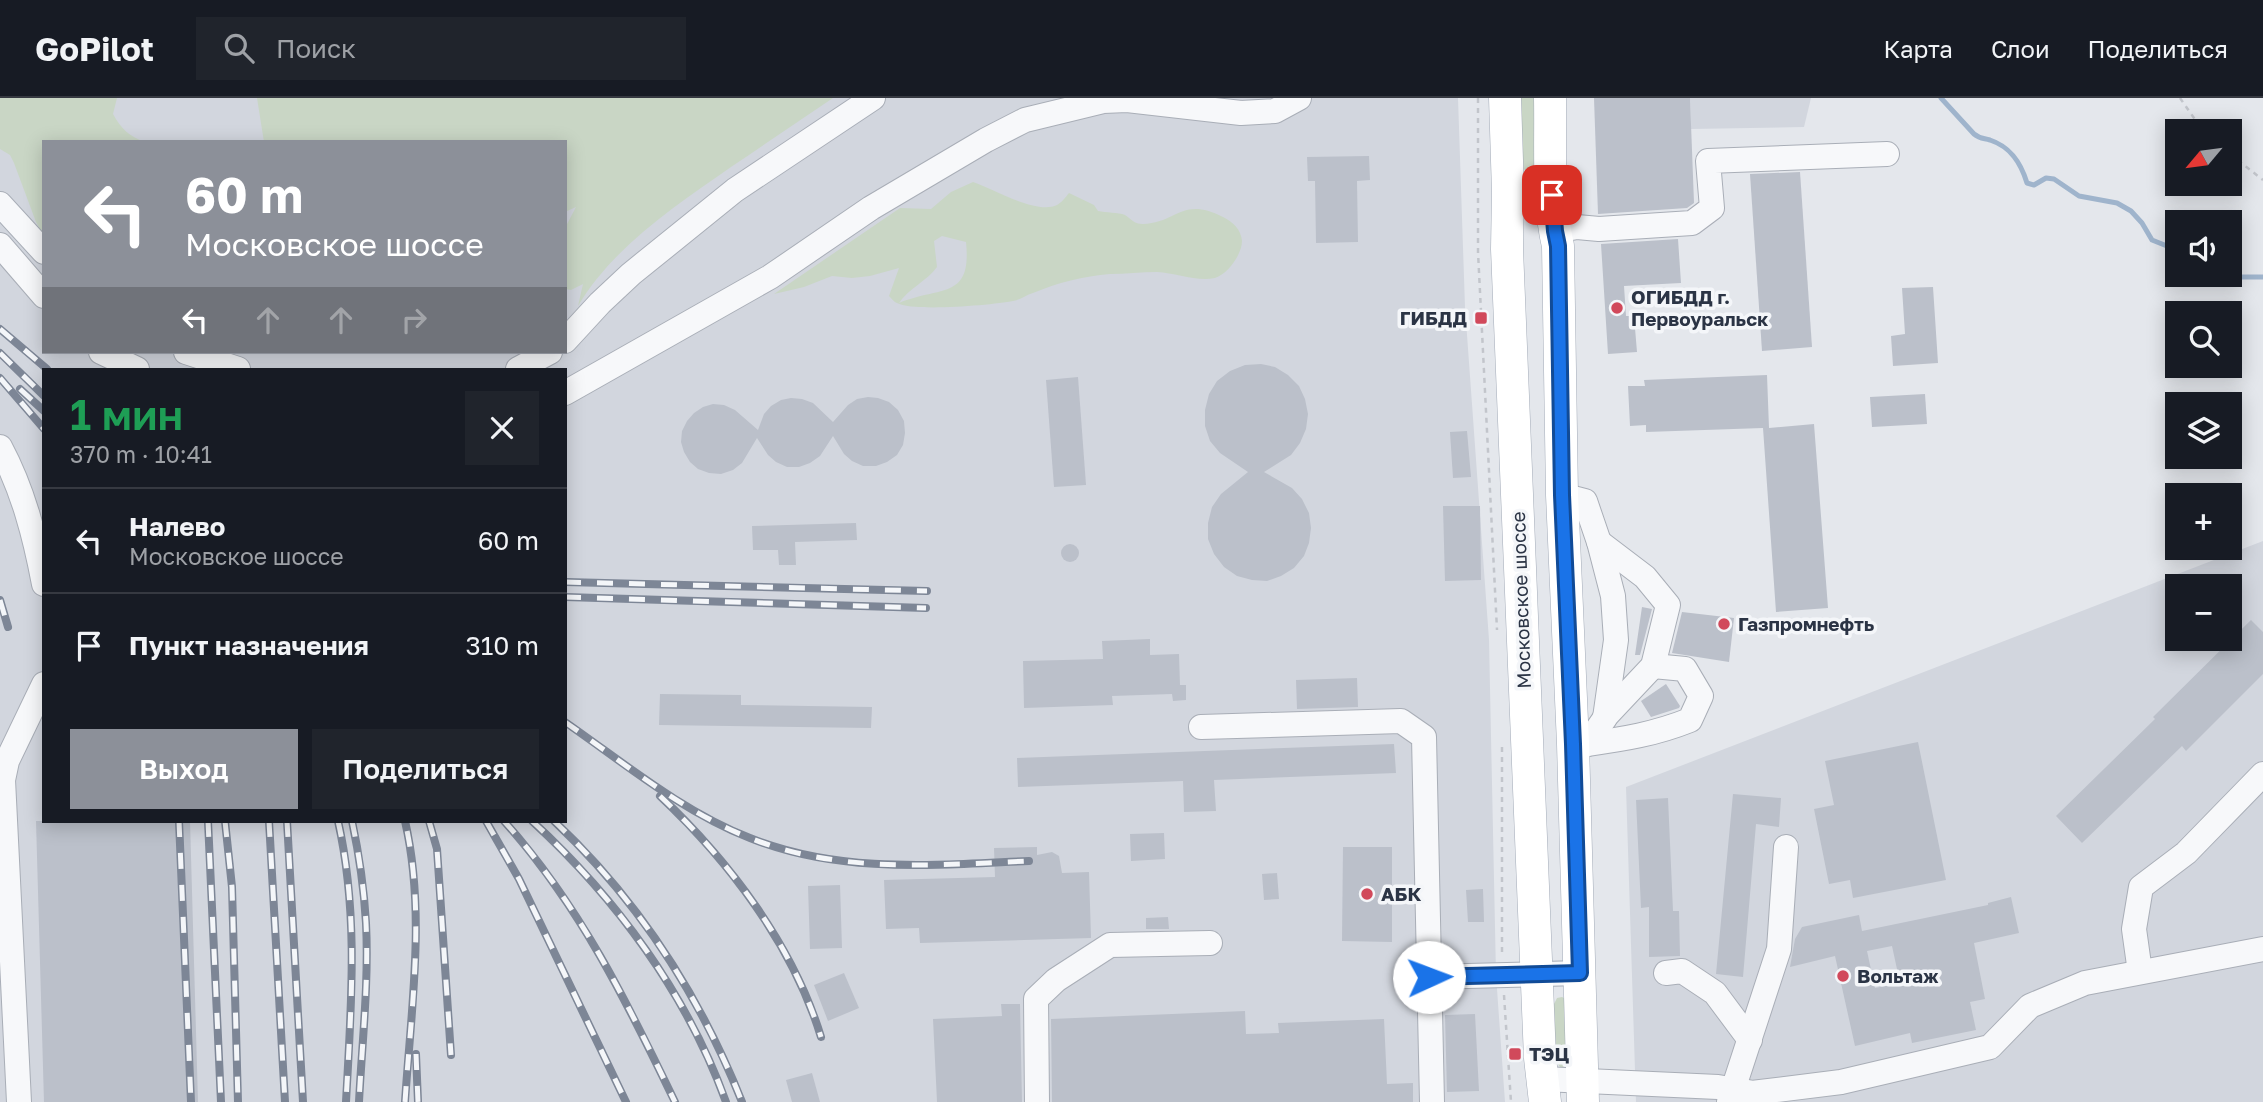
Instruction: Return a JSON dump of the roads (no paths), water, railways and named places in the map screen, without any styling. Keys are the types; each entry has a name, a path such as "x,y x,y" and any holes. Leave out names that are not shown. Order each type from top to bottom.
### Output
{"main road":[{"name":"Московское шоссе","path":"1505,98 1507,235 1540,1058 1544,1091"},
{"path":"1550,98 1552,195 1558,246 1562,495 1580,744 1583,1091"},
{"path":"1508,192 1552,195"},
{"path":"1507,235 1555,231"}],"street":[{"path":"567,339 631,274 735,190 873,98"},
{"path":"567,392 770,277 871,208 1025,120 1102,101 1127,100 1241,113 1275,111 1299,98"},
{"path":"1555,231 1577,227 1599,229 1692,223 1712,208 1709,160 1887,154"},
{"path":"0,204 42,250"},
{"path":"0,245 42,294"},
{"path":"105,354 135,368"},
{"path":"192,354 234,368"},
{"path":"520,368 546,354"},
{"path":"0,447 18,484 42,575"},
{"path":"1562,495 1585,500 1600,542 1613,596 1616,640 1605,718"},
{"path":"1580,744 1653,666 1668,605 1645,577 1600,542"},
{"path":"1580,744 1640,737 1690,720 1702,696 1685,669 1653,666"},
{"path":"19,1102 3,780 7,761 42,688"},
{"path":"1201,727 1401,721 1424,737 1432,1102"},
{"path":"2140,972 2134,929 2141,887 2186,853 2263,775"},
{"path":"1744,1097 1750,1041 1779,949 1786,847"},
{"path":"1037,1102 1036,999 1056,980 1110,946 1210,943"},
{"path":"1544,1091 1718,1087 1744,1097 1841,1082 1990,1047 2029,1006 2085,983 2263,949"},
{"path":"1666,973 1682,971 1715,993 1750,1041"},
{"path":"1429,977 1580,973"}],"waterway":[{"path":"1941,98 1974,134 2009,151 2022,169 2027,183 2034,185 2046,178 2054,179 2079,196 2117,203 2131,211 2152,240 2165,245"},
{"path":"2242,277 2263,277"}],"railway":[{"path":"0,329 46,368"},
{"path":"0,353 42,394"},
{"path":"0,378 42,427"},
{"path":"20,389 42,409"},
{"path":"567,582 927,591"},
{"path":"567,597 926,608"},
{"path":"0,600 8,627"},
{"path":"567,723 654,786 701,815 750,838 784,849 818,857 888,864 1029,861"},
{"path":"660,796 710,848 756,906 794,970 821,1037"},
{"path":"179,823 191,1102"},
{"path":"208,823 221,1102"},
{"path":"225,823 232,887 238,1102"},
{"path":"269,823 285,1102"},
{"path":"287,823 303,1102"},
{"path":"338,823 349,891 352,961 346,1102"},
{"path":"352,823 363,884 367,945 359,1102"},
{"path":"405,823 415,891 416,926 405,1102"},
{"path":"430,823 437,849 451,1055"},
{"path":"487,823 519,879 626,1102"},
{"path":"506,823 556,886 579,920 638,1027 675,1102"},
{"path":"534,823 592,882 646,950 691,1023 726,1102"},
{"path":"556,823 612,883 663,951 707,1024 742,1102"},
{"path":"416,1054 418,1102"}],"place":[{"name":"ОГИБДД г. Первоуральск","path":"1617,308"},
{"name":"ГИБДД","path":"1481,318"},
{"name":"Газпромнефть","path":"1724,624"},
{"name":"АБК","path":"1367,894"},
{"name":"Вольтаж","path":"1843,976"},
{"name":"ТЭЦ","path":"1515,1054"}]}
